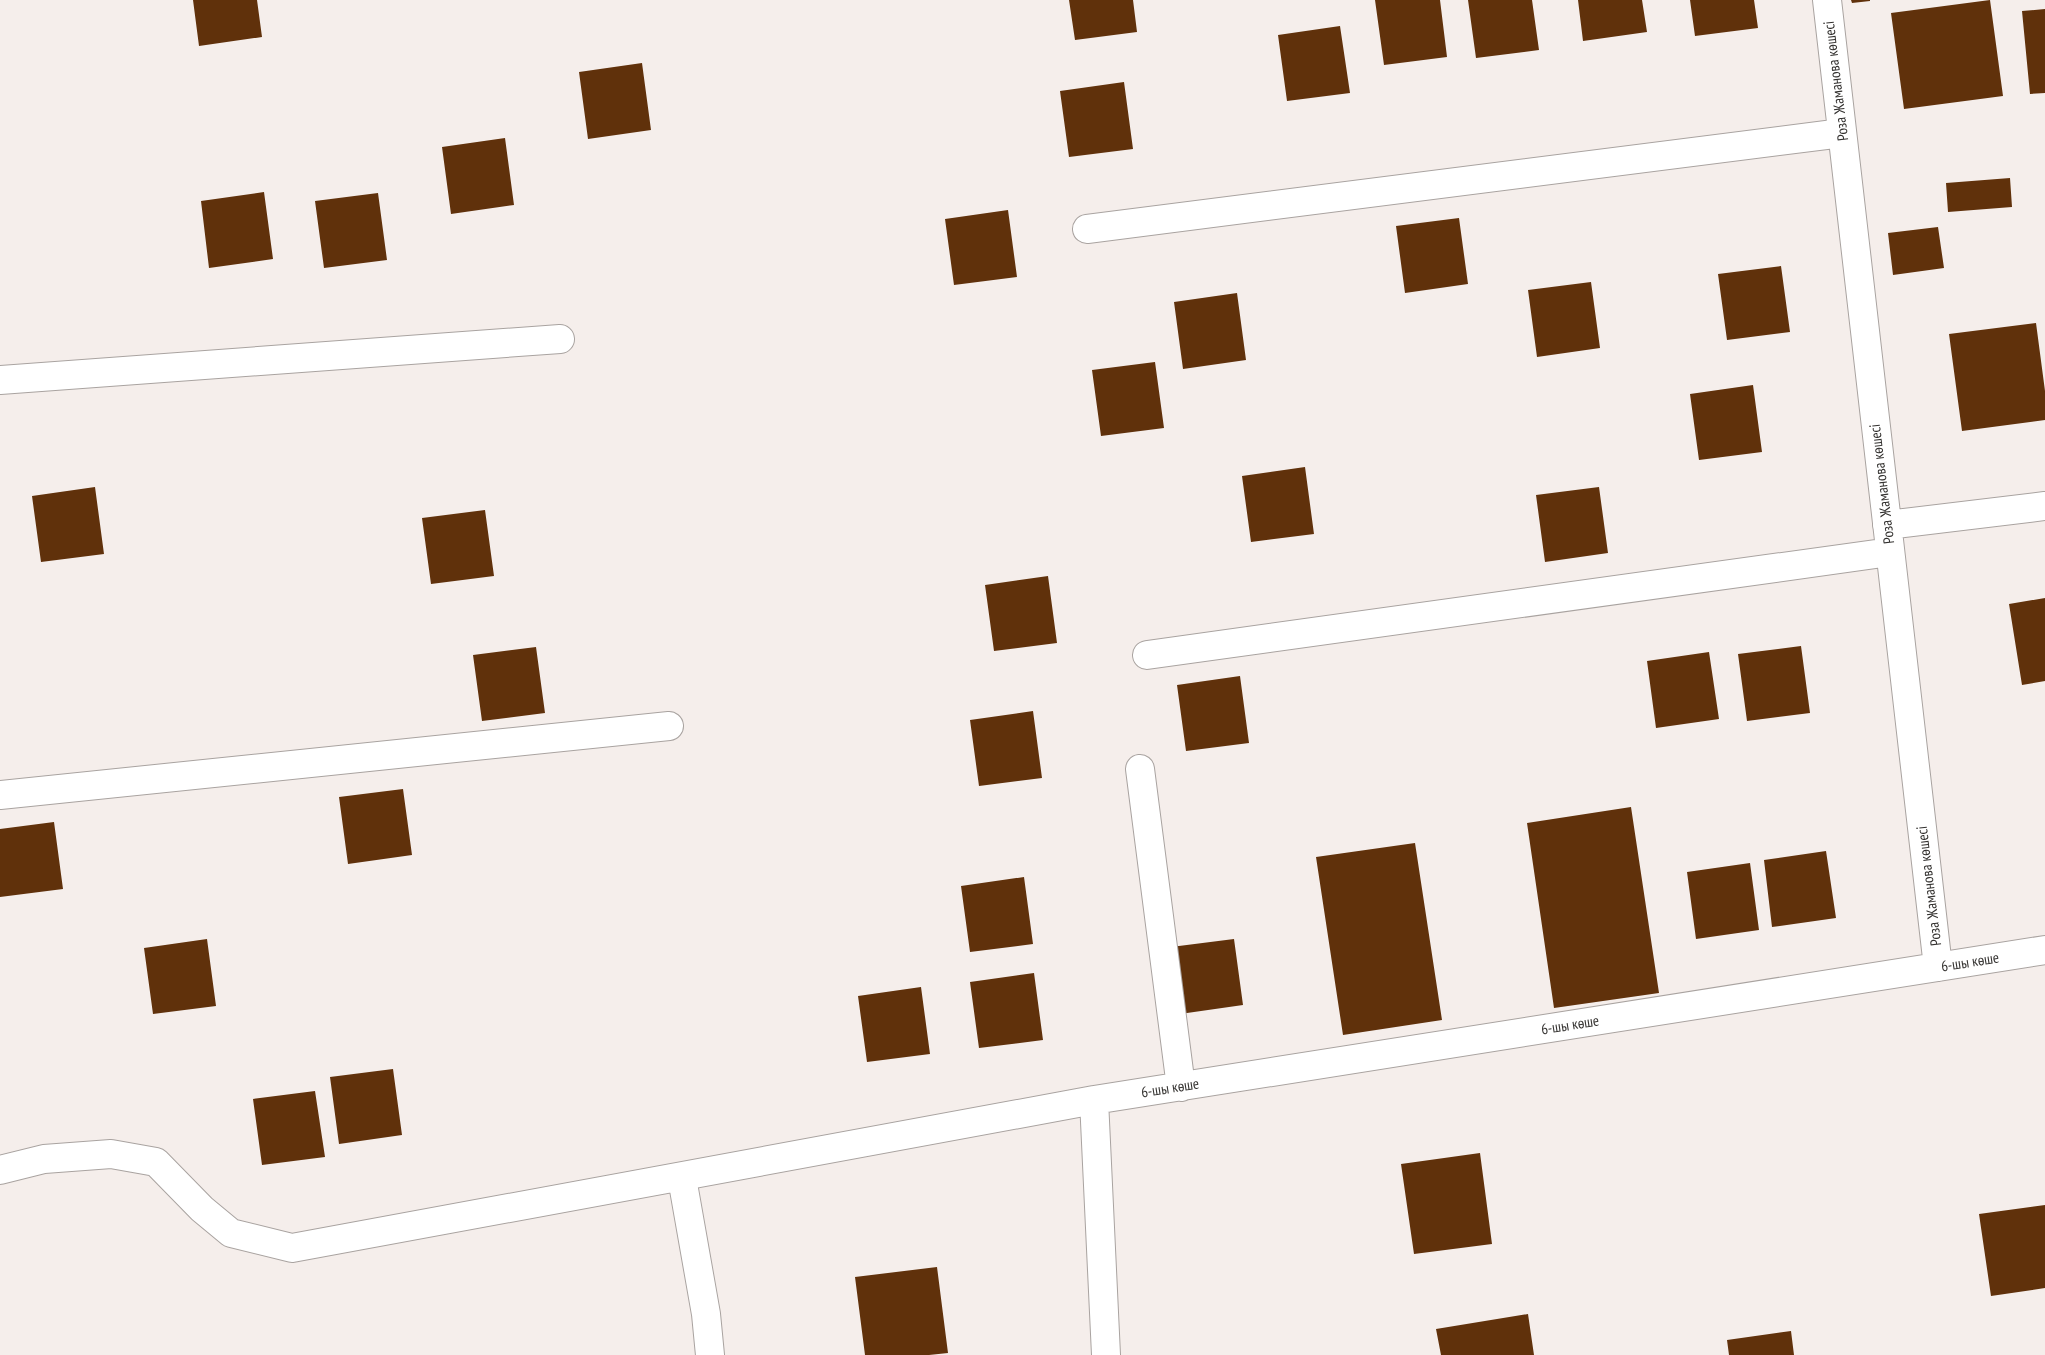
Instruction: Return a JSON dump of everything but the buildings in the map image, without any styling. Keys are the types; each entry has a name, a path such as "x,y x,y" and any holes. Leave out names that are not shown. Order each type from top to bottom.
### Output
{"street":[{"name":"Роза Жаманова көшесі","path":"1827,0 1938,967"},
{"path":"1087,229 1842,133"},
{"path":"0,380 560,339"},
{"path":"1887,525 2045,506"},
{"path":"1147,655 1890,552"},
{"path":"0,796 669,726"},
{"path":"1140,769 1181,1087"},
{"name":"6-шы көше","path":"0,1170 44,1159 111,1154 156,1162 202,1209 231,1233 292,1248 682,1178 1094,1100 2045,950"},
{"path":"1094,1100 1106,1355"},
{"path":"682,1178 706,1314 710,1355"}]}
